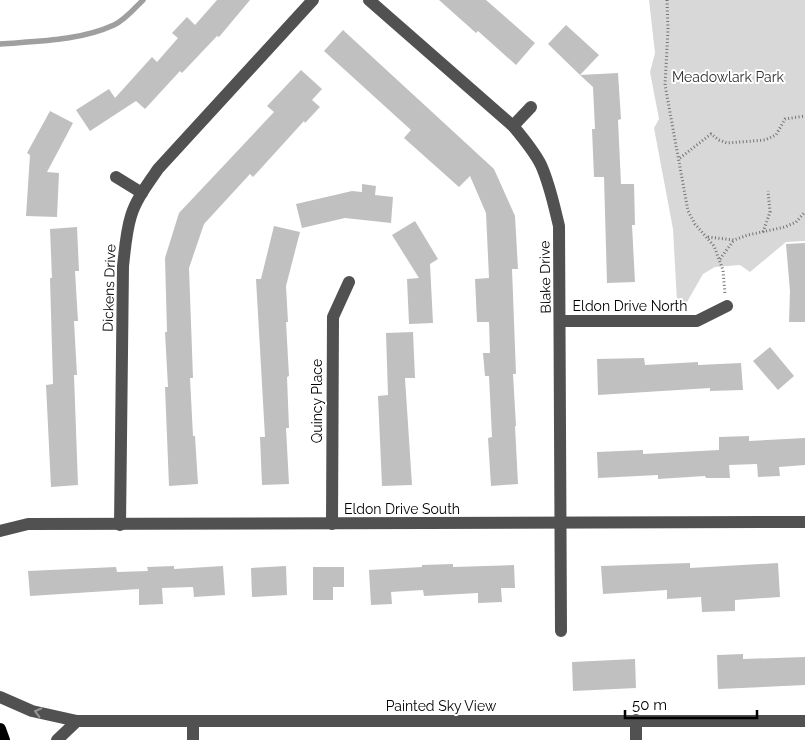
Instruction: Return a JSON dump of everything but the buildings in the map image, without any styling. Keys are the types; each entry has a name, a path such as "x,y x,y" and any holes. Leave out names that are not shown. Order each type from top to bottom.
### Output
{"main road":[{"path":"0,728 4,740"}],"street":[{"name":"Dickens Drive","path":"120,525 123,266 131,215 142,193 158,169 313,0"},
{"name":"Blake Drive","path":"369,0 513,126 540,165 551,193 559,226 561,630"},
{"path":"513,126 531,108"},
{"path":"116,178 142,193"},
{"name":"Quincy Place","path":"332,524 333,317 349,282"},
{"name":"Eldon Drive North","path":"560,321 697,321 727,306"},
{"name":"Eldon Drive South","path":"0,530 28,524 805,522"},
{"name":"Painted Sky View","path":"0,697 32,711 77,721 805,721"},
{"path":"636,720 636,740"},
{"path":"57,740 77,721"},
{"path":"193,721 193,740"}],"path":[{"path":"667,0 668,30 665,84 688,210 695,224 714,246 723,270 727,306"},
{"path":"679,158 711,134 719,140 727,142 765,140 776,136 785,119 805,116"},
{"path":"763,232 770,212 768,191"},
{"path":"707,237 734,240 785,227 796,222 805,212"},
{"path":"719,260 734,240"}],"green space":[{"name":"Meadowlark Park","path":"649,0 805,0 805,241 786,242 750,272 740,265 715,267 703,274 687,302 677,302 673,229 654,128 659,119 650,72 655,53"}],"waterway":[{"path":"0,44 73,37 101,30 122,20 143,0"}]}
